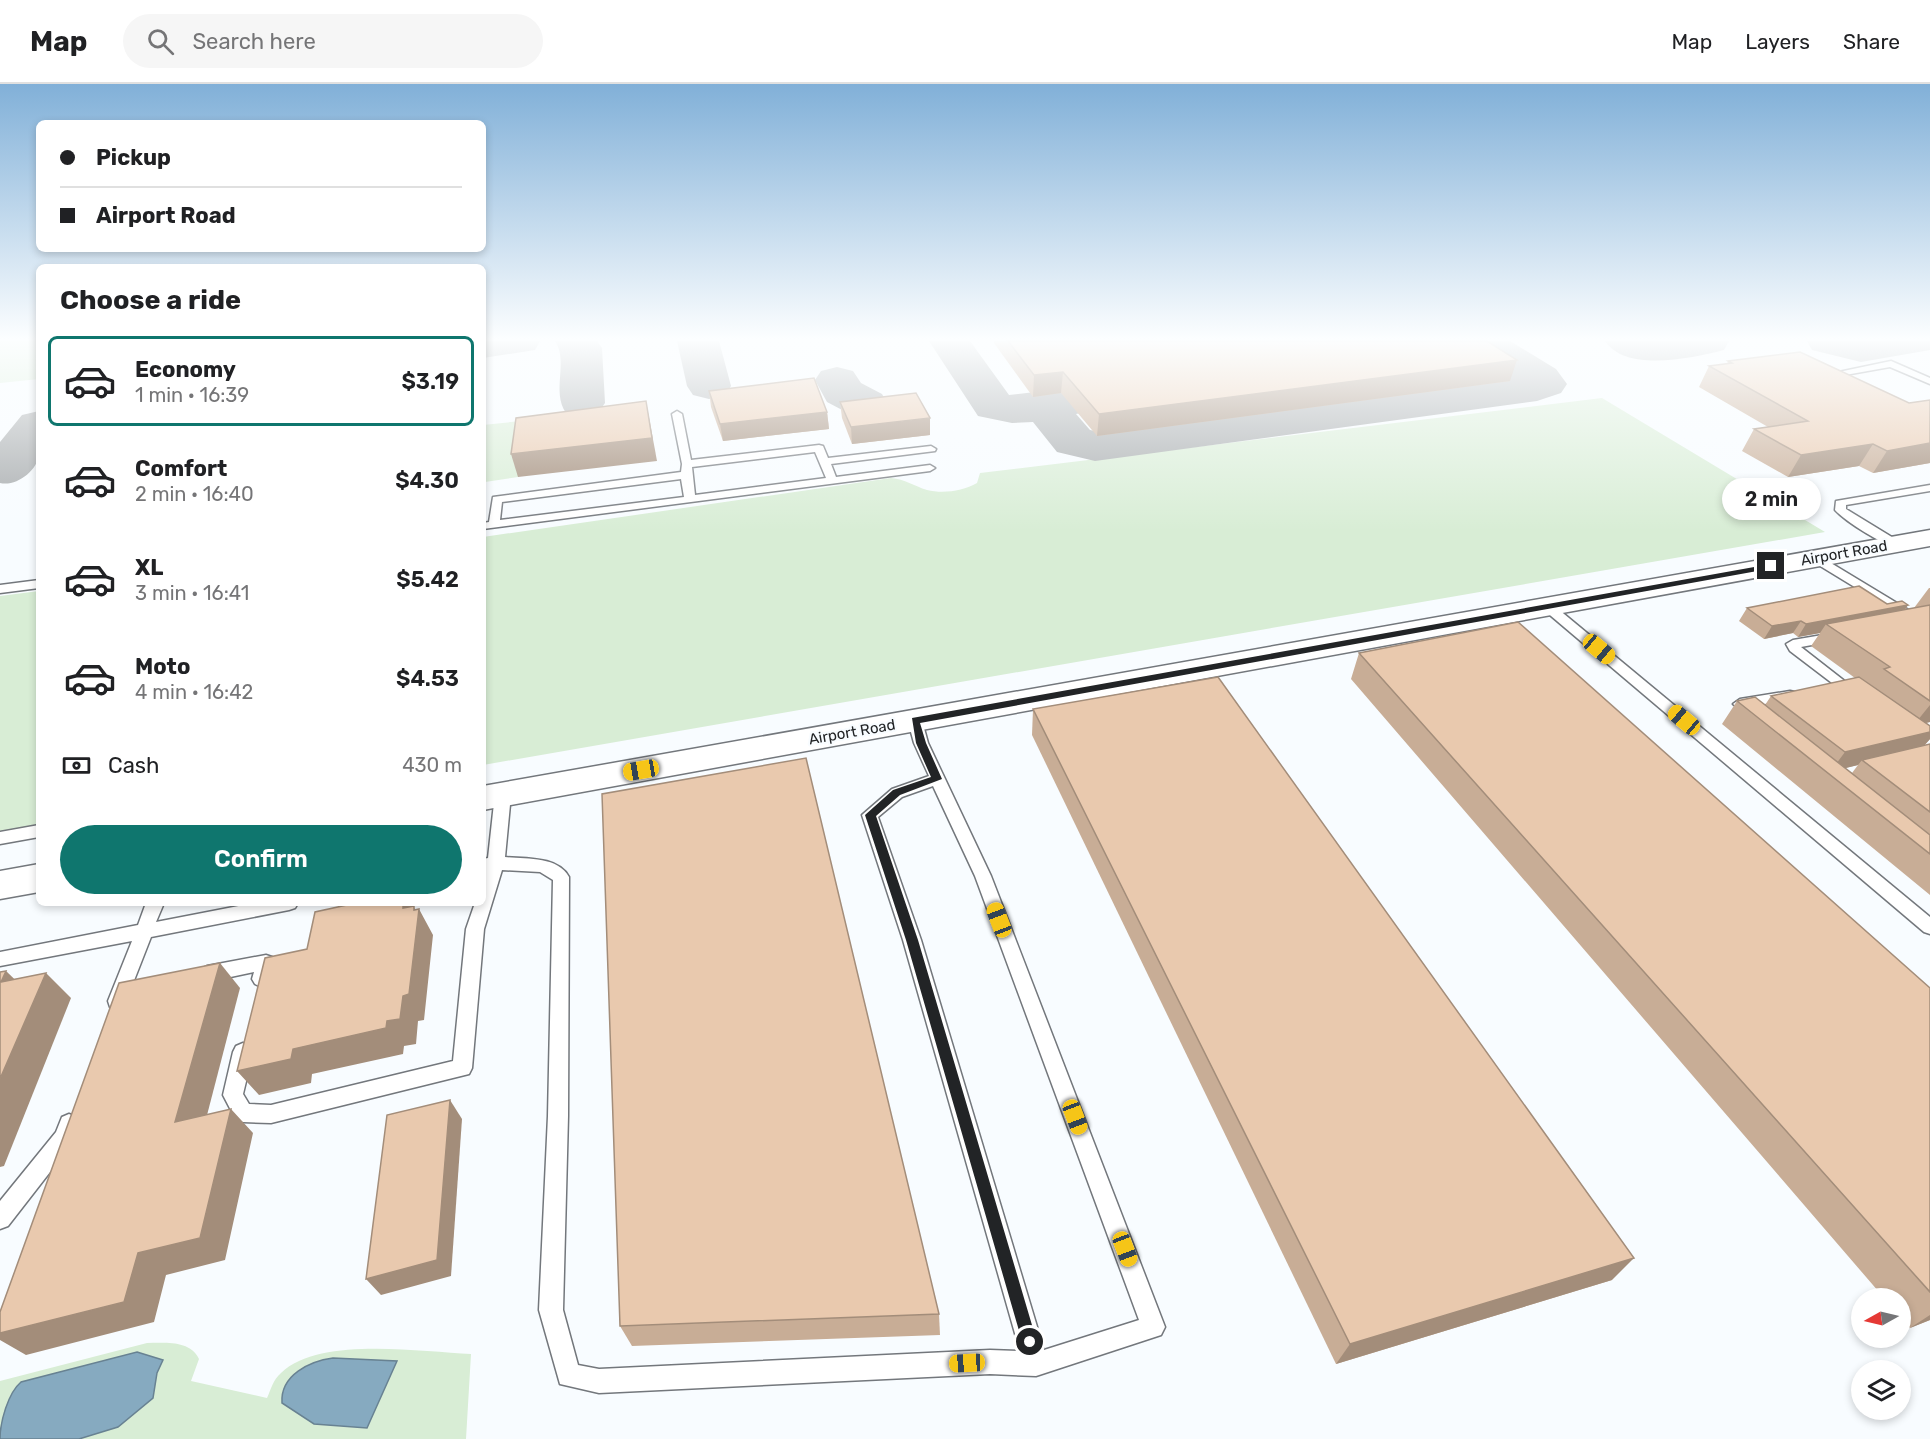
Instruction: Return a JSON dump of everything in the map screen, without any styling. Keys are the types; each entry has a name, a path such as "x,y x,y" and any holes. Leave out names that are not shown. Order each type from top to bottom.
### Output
{"street":[{"name":"Airport Road","path":"493,796 1930,538"},
{"path":"0,885 36,879"}],"lane":[{"path":"677,414 690,499"},
{"path":"832,481 819,448 497,499 489,525 832,481 930,468"},
{"path":"824,462 931,449"},
{"path":"1896,544 1841,510 1840,503 1930,488"},
{"path":"1816,558 1930,629"},
{"path":"0,589 36,584"},
{"path":"1548,607 1930,927"},
{"path":"1894,625 1917,621"},
{"path":"1746,715 1737,708 1737,704 1806,692 1849,689 1795,648 1793,644 1849,634"},
{"path":"490,864 543,867 561,877 558,1116 551,1310 569,1375 599,1381 990,1362 1036,1364 1153,1327 983,876 921,743 915,721"},
{"path":"937,779 897,793 870,815 912,940 1036,1364"},
{"path":"486,881 490,864 493,796"},
{"path":"0,838 36,832"},
{"path":"109,1023 130,989 144,931 154,906"},
{"path":"0,959 273,906"},
{"path":"246,1040 233,1095 243,1113 271,1114 462,1068 475,929 480,906"},
{"path":"184,979 266,962 257,995"},
{"path":"0,1218 64,1138 76,1107"}],"green space":[{"path":"1550,404 1612,404 1825,532 486,764 486,537 891,478 927,490 953,491 977,483 980,473"},
{"path":"521,421 518,477 486,482 486,425"},
{"path":"36,591 36,832 0,838 0,596"},
{"path":"147,1343 176,1344 190,1348 199,1359 191,1381 267,1398 281,1373 298,1361 320,1354 345,1350 399,1349 471,1354 466,1439 0,1439 0,1381"}],"water":[{"path":"137,1352 163,1360 157,1373 153,1398 118,1427 79,1439 0,1439 1,1424 6,1408 12,1393 21,1382"},
{"path":"333,1358 397,1361 367,1428 314,1424 282,1403 283,1393 291,1377 306,1366"}],"building":[{"path":"621,404 647,404 652,438 511,454 516,418"},
{"path":"713,404 824,404 827,412 720,424"},
{"path":"841,404 922,404 930,418 851,427"},
{"path":"1091,404 1175,404 1099,414"},
{"path":"1778,404 1930,404 1930,443 1887,451 1873,444 1801,455 1754,429 1808,421"},
{"path":"1859,586 1887,604 1902,601 1908,605 1806,624 1801,621 1772,626 1747,608"},
{"path":"1930,605 1930,701 1884,669 1890,667 1826,624"},
{"path":"1518,622 1930,988 1930,1292 1359,653"},
{"path":"1218,677 1634,1258 1350,1344 1033,709"},
{"path":"1859,677 1930,726 1930,732 1845,752 1771,696"},
{"path":"1755,697 1930,835 1930,854 1737,701"},
{"path":"1930,744 1930,812 1862,760"},
{"path":"806,758 939,1314 620,1326 602,794"},
{"path":"342,906 403,906 403,908 414,906 414,910 419,909 409,994 403,996 400,1019 387,1021 386,1028 293,1049 291,1059 237,1071 265,958 307,949 315,912"},
{"path":"220,963 175,1122 231,1109 200,1238 138,1253 124,1302 0,1333 0,1312 119,983"},
{"path":"6,971 1,982 46,973 0,1079 0,972"},
{"path":"450,1100 437,1260 366,1279 387,1115"}],"taxiway":[{"path":"866,404 869,412"},
{"path":"993,404 1012,409 1028,407"},
{"path":"1028,407 1051,404"},
{"path":"1028,407 1048,410 1074,442 1095,446 1413,404"},
{"path":"5,469 36,429"}],"route":[{"path":"1030,1342 912,940 870,815 897,793 937,779 921,743 915,721 1771,566"}]}
